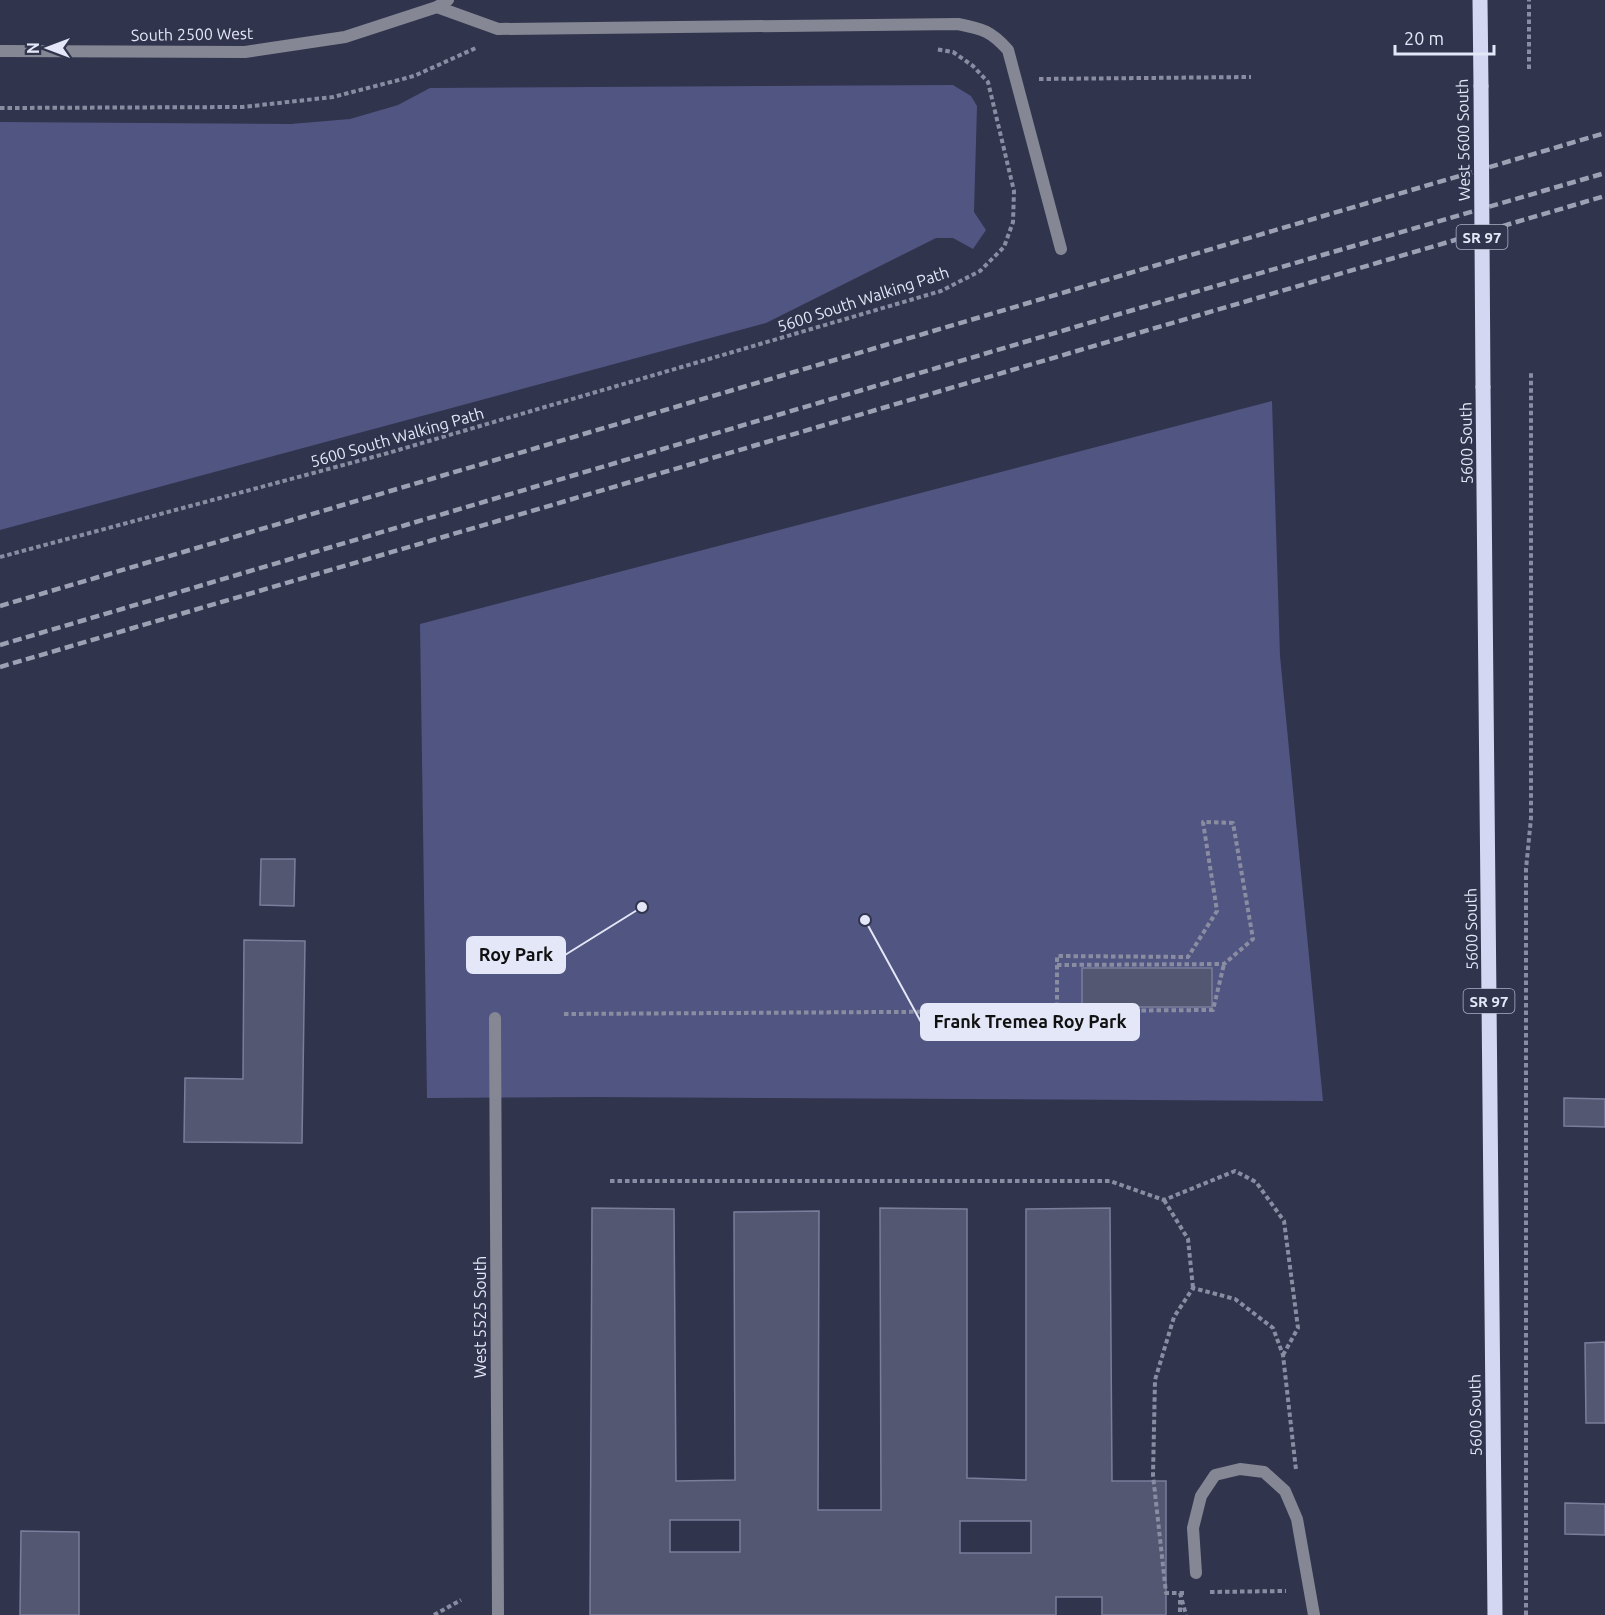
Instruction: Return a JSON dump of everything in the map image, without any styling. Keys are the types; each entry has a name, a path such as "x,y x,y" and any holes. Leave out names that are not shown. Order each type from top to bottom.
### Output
{"main road":[{"name":"West 5600 South","path":"1480,0 1484,387"},
{"name":"5600 South","path":"1484,387 1495,1615"}],"street":[{"name":"South 2500 West","path":"0,51 245,52 345,37 437,7 448,0"},
{"path":"437,7 498,29 958,24 982,29 997,38 1008,50 1061,249"},
{"name":"West 5525 South","path":"495,1018 498,1615"},
{"path":"1196,1573 1193,1528 1205,1489 1215,1475 1240,1469 1264,1472 1285,1491 1297,1519 1314,1615"}],"path":[{"path":"1529,0 1529,69"},
{"path":"0,108 243,107 333,97 414,75 478,47 490,47"},
{"name":"5600 South Walking Path","path":"0,557 411,447 941,291 980,271 1004,247 1013,222 1014,191 988,82 973,66 953,52 930,49"},
{"path":"1016,79 1251,77"},
{"path":"1526,1615 1526,869 1531,818 1531,373"},
{"path":"564,1014 1057,1011 1213,1010 1224,964 1253,939 1233,823 1203,822 1217,911 1188,957 1057,956 1057,1011"},
{"path":"1057,965 1224,964"},
{"path":"1164,1200 1235,1171 1256,1182 1284,1221 1298,1328 1283,1355"},
{"path":"610,1181 1110,1181 1164,1200 1188,1239 1193,1288 1174,1317 1155,1380 1153,1475 1166,1593 1188,1593"},
{"path":"1193,1288 1235,1299 1273,1328 1283,1355 1298,1477"},
{"path":"1207,1592 1311,1591"},
{"path":"1180,1593 1180,1615"},
{"path":"1180,1593 1186,1615"},
{"path":"434,1615 461,1600"}],"shaded area":[{"path":"953,85 971,96 977,106 974,212 986,230 973,249 953,238 936,238 766,323 0,530 0,122 291,124 350,119 398,105 430,88"},
{"path":"1272,401 1280,656 1323,1101 427,1098 420,624"}],"building":[{"path":"261,859 295,859 294,906 260,905"},
{"path":"244,940 305,941 302,1143 184,1142 185,1078 243,1079"},
{"path":"1082,968 1212,968 1212,1007 1082,1007"},
{"path":"1564,1098 1605,1099 1605,1127 1564,1126"},
{"path":"592,1208 674,1209 676,1481 735,1480 734,1212 819,1211 818,1510 881,1510 880,1208 967,1209 967,1478 1026,1480 1026,1209 1110,1208 1112,1481 1166,1481 1166,1615 1102,1615 1102,1597 1056,1597 1056,1615 590,1615","holes":["670,1520 740,1520 740,1552 670,1552","960,1521 1031,1521 1031,1553 960,1553"]},
{"path":"1605,1342 1605,1423 1586,1423 1585,1343"},
{"path":"1565,1503 1605,1504 1605,1535 1565,1534"},
{"path":"21,1531 79,1532 79,1615 20,1615"}],"railway":[{"path":"0,606 1605,133"},
{"path":"0,645 1605,173"},
{"path":"0,667 1605,196"}],"place":[{"name":"Roy Park","path":"642,907"},
{"name":"Frank Tremea Roy Park","path":"865,920"}]}
